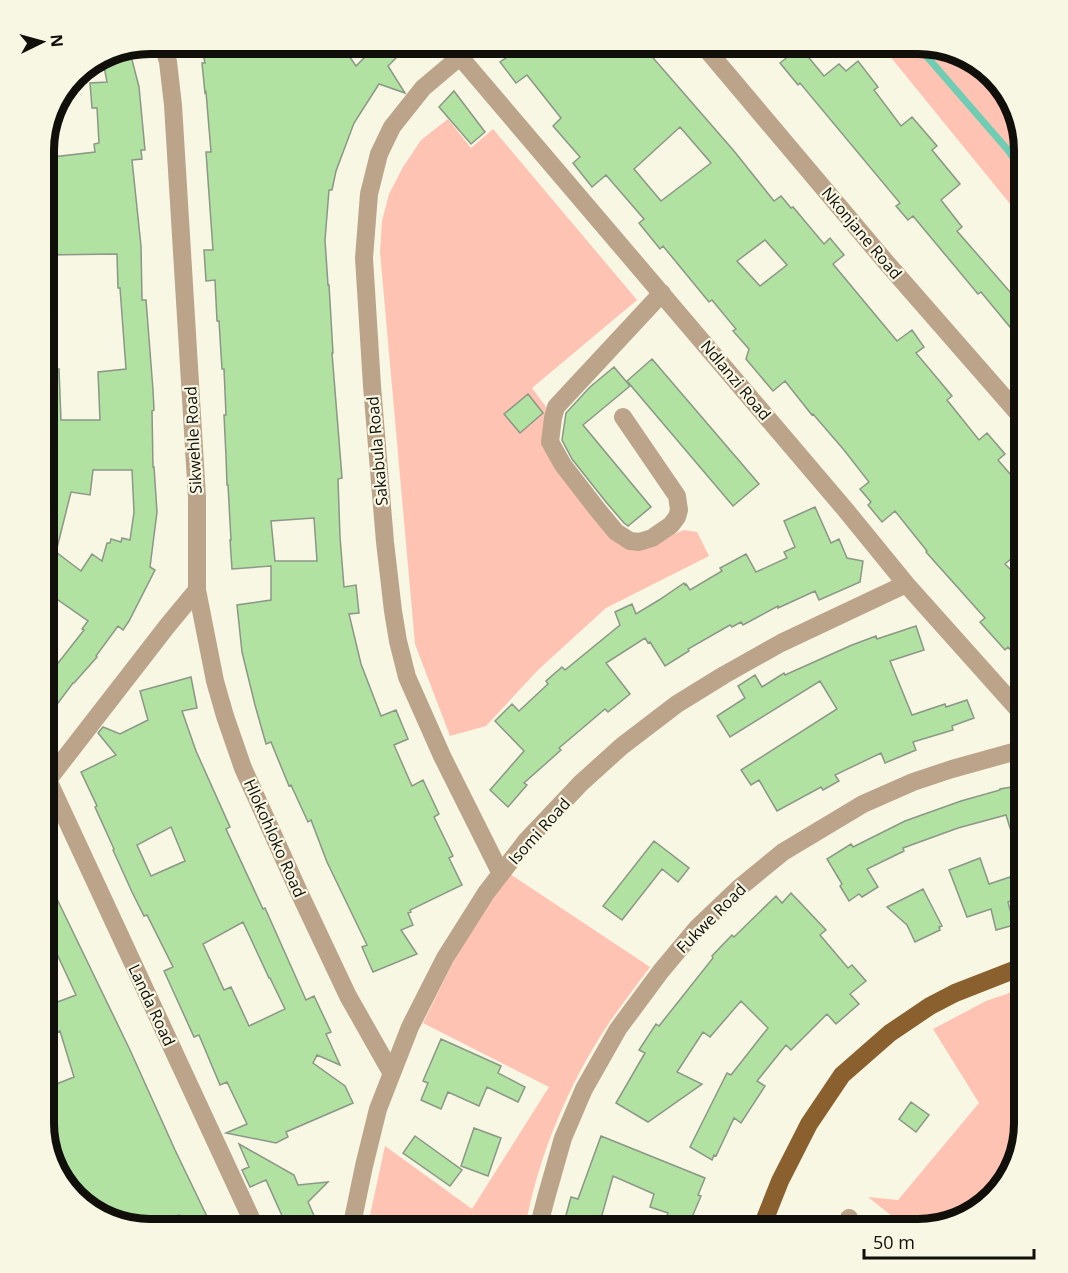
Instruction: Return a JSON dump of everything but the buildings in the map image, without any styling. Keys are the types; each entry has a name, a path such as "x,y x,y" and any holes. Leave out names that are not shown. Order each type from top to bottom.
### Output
{"main road":[{"path":"765,1219 780,1181 808,1124 842,1075 890,1033 930,1006 955,993 1014,970"}],"street":[{"name":"Sikwehle Road","path":"166,54 173,105 197,496 197,590"},
{"name":"Sakabula Road","path":"451,54 392,127 379,154 369,194 364,258 384,542 398,641 407,677 441,756 501,874"},
{"name":"Ndlanzi Road","path":"457,54 906,584 1014,705"},
{"name":"Nkonjane Road","path":"710,54 885,261 1014,409"},
{"path":"623,417 677,496 679,510 670,525 652,538 639,542 630,541 616,532 563,465 550,442 556,407 662,293"},
{"name":"Isomi Road","path":"353,1219 378,1109 410,1026 445,958 486,893 526,841 581,783 622,746 677,704 781,643 906,584"},
{"path":"54,773 197,590"},
{"name":"Hlokohloko Road","path":"197,590 215,681 243,768 348,996 391,1072"},
{"name":"Fukwe Road","path":"541,1219 563,1138 584,1089 618,1029 664,966 697,928 739,888 783,852 863,804 913,782 1014,752"},
{"name":"Landa Road","path":"54,800 251,1219"}],"shaded area":[{"path":"888,54 924,54 943,57 960,64 986,82 1001,102 1009,119 1013,137 1014,209"},
{"path":"448,119 471,148 493,129 637,300 532,388 549,411 542,447 614,540 634,550 684,530 697,532 709,556 606,608 539,669 486,726 450,736 415,644 380,252 382,221 389,194 421,140"},
{"path":"510,874 650,967 594,1046 568,1096 546,1149 527,1219 369,1219 385,1146 472,1209 549,1087 423,1023 452,964 482,914"},
{"path":"1014,991 1014,1123 1009,1154 986,1191 966,1206 949,1214 931,1218 896,1219 868,1197 898,1200 979,1103 933,1029 986,1001"}],"waterway":[{"path":"925,54 1014,159"}]}
